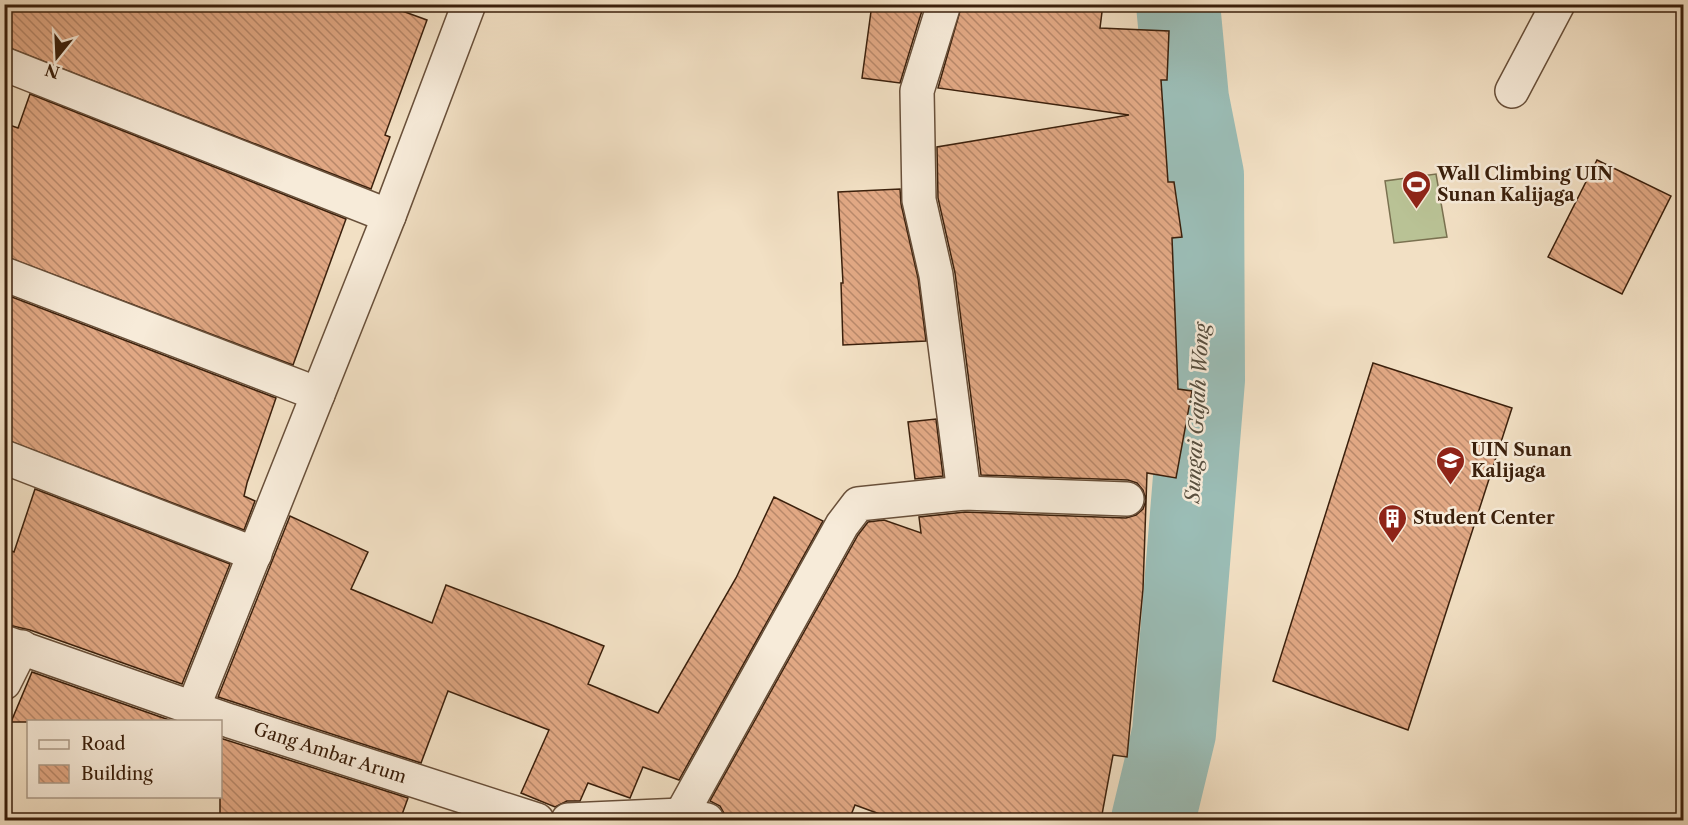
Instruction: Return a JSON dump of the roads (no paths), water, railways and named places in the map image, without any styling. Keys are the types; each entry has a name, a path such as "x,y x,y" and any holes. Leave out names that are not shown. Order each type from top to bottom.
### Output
{"street":[{"path":"194,708 389,216 469,4"},
{"path":"944,4 917,91 918,176 919,200 936,275 964,493"},
{"path":"1512,92 1557,4"},
{"path":"4,64 389,216"},
{"path":"4,274 318,394"},
{"path":"4,457 255,554"},
{"path":"568,820 694,818 842,525 858,504 964,493 1127,499"},
{"name":"Gang Ambar Arum","path":"4,683 13,645 194,708 537,820"}],"waterway":[{"name":"Sungai Gajah Wong","path":"1153,820 1174,733 1203,380 1202,175 1187,99 1178,4"}],"place":[{"name":"Wall Climbing UIN Sunan Kalijaga","path":"1416,210"},
{"name":"UIN Sunan Kalijaga","path":"1450,486"},
{"name":"Student Center","path":"1392,544"}]}
